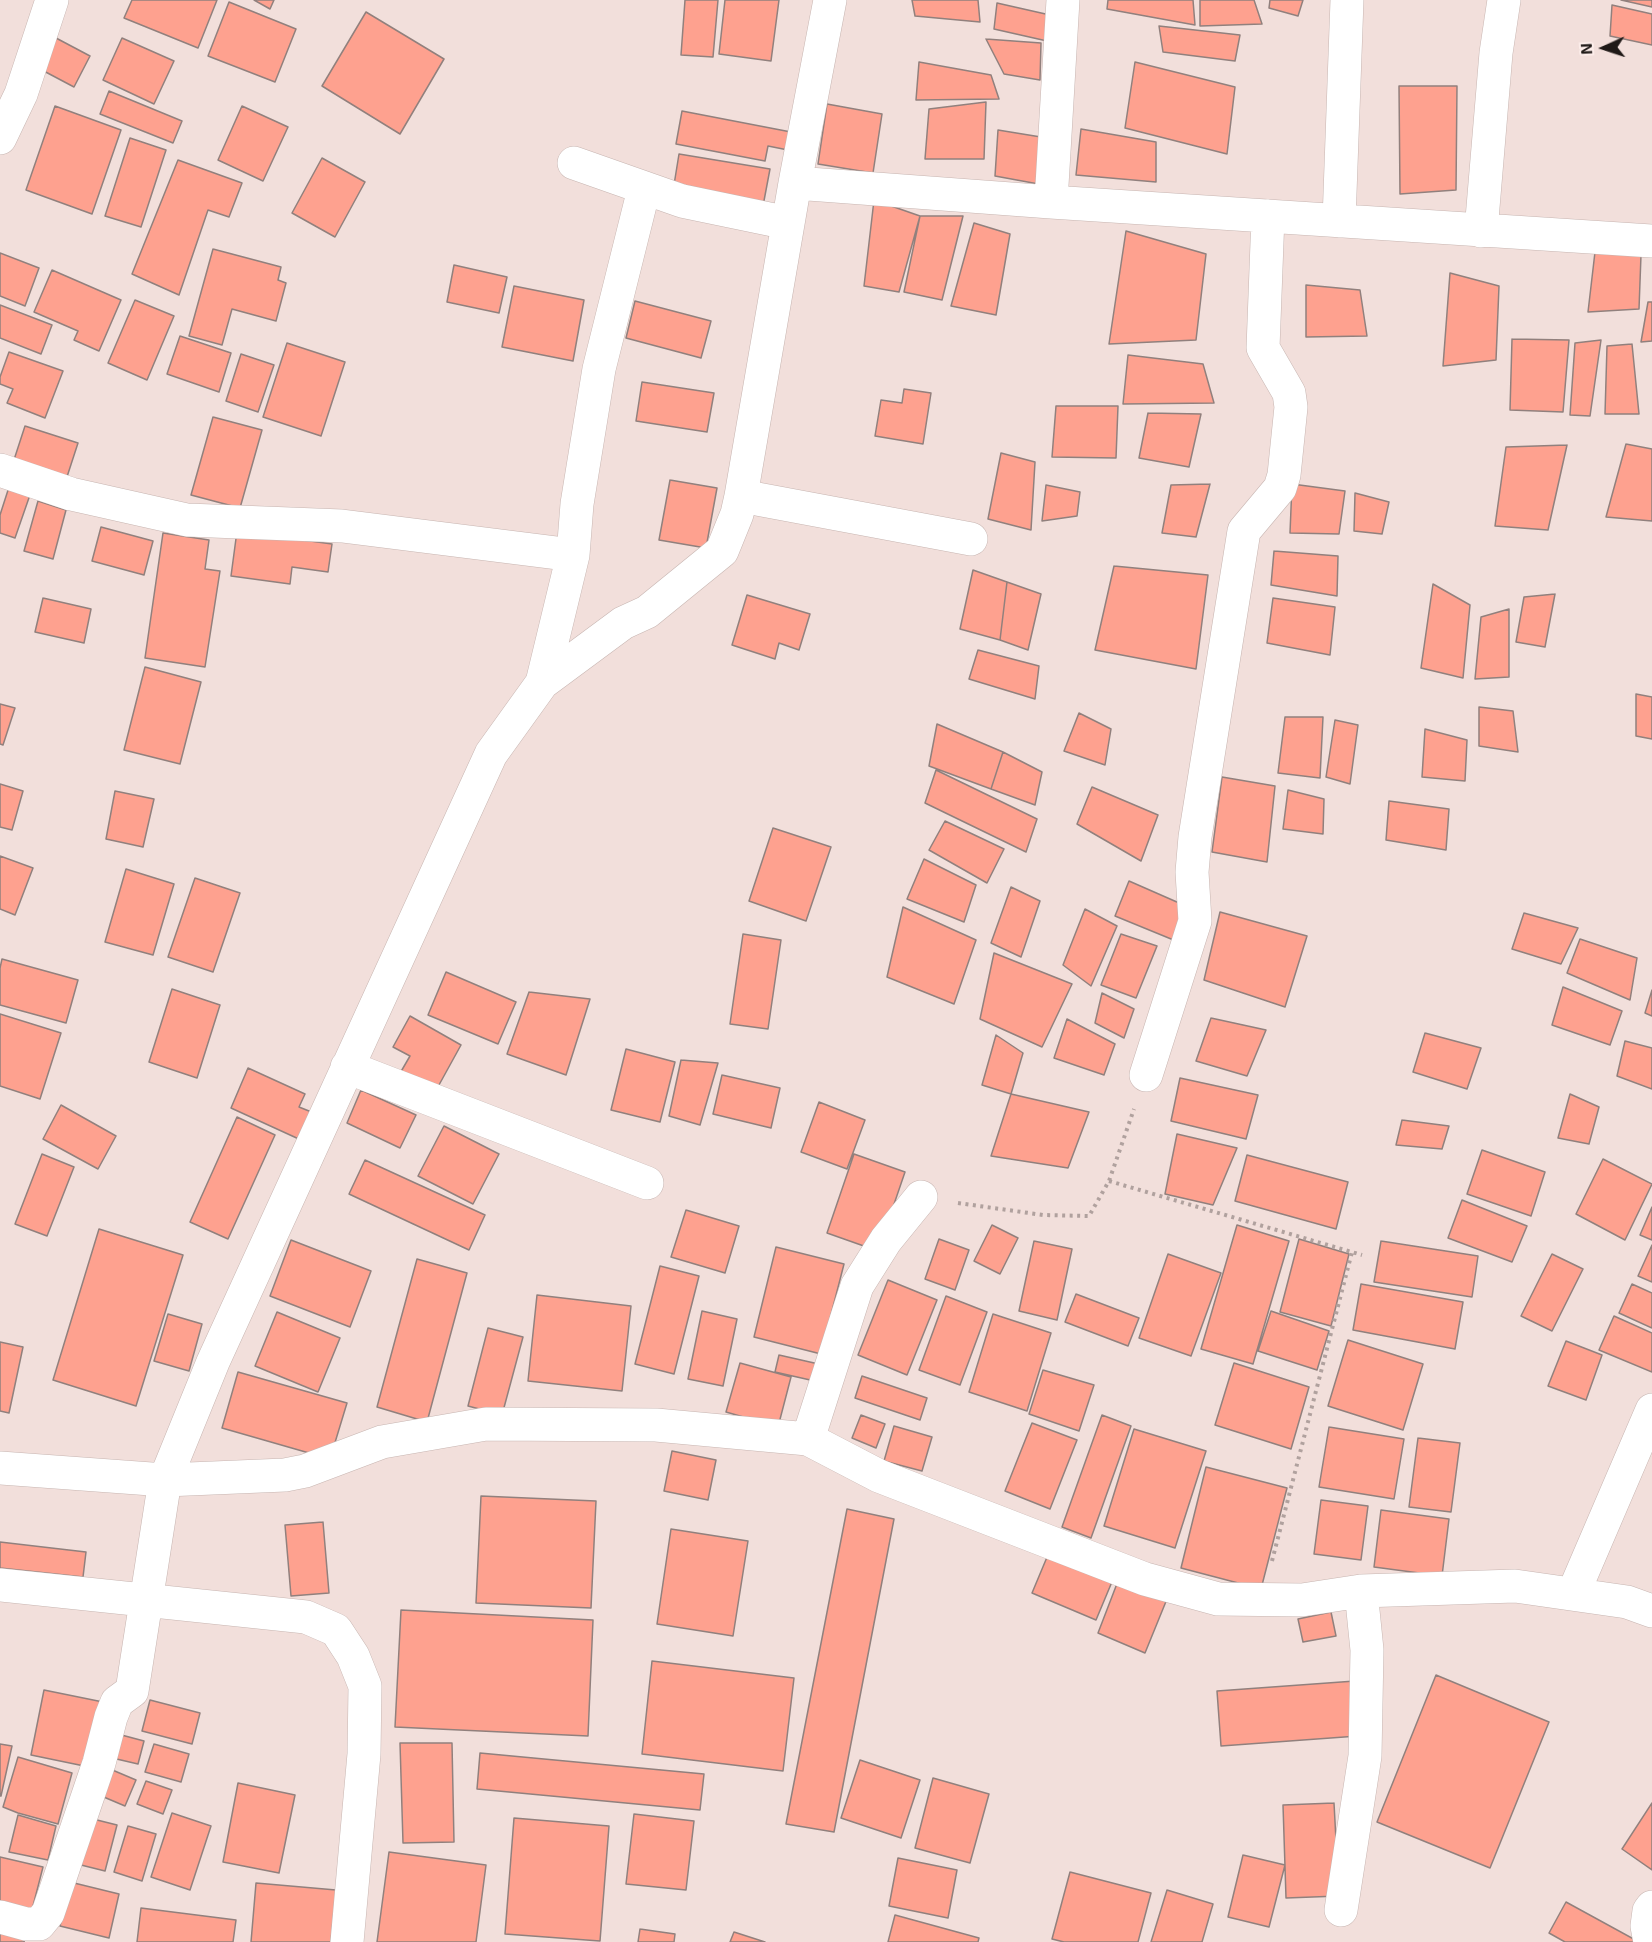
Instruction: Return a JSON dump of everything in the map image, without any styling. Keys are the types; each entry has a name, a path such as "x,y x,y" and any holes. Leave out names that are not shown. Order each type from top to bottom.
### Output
{"street":[{"path":"0,138 21,94 52,0"},
{"path":"0,1917 26,1924 39,1924 48,1913 99,1763 111,1717 117,1702 132,1691 165,1480 213,1362 492,754 542,683 623,623 647,612 722,551 741,496 795,183 830,0"},
{"path":"1051,202 1063,0"},
{"path":"1338,221 1347,0"},
{"path":"1481,231 1496,53 1504,0"},
{"path":"574,163 682,201 788,223"},
{"path":"795,183 1652,241"},
{"path":"542,683 573,555 577,504 599,369 644,189"},
{"path":"1146,1075 1195,921 1192,872 1195,837 1244,531 1280,488 1284,475 1291,407 1289,393 1263,348 1268,216"},
{"path":"0,470 71,494 187,520 342,526 573,555"},
{"path":"741,496 971,539"},
{"path":"347,1067 647,1183"},
{"path":"807,1439 858,1286 886,1240 921,1197"},
{"path":"1573,1594 1652,1410"},
{"path":"0,1468 165,1480 285,1475 305,1471 382,1442 486,1424 656,1425 807,1439 879,1476 1145,1579 1218,1599 1362,1600 1515,1586 1627,1602 1652,1611"},
{"path":"0,1585 306,1617 336,1630 353,1656 365,1686 364,1754 347,1942"},
{"path":"1341,1910 1365,1756 1367,1650 1362,1600"},
{"path":"1650,1942 1647,1926 1649,1911 1652,1907"}],"path":[{"path":"921,1197 1043,1215 1089,1216 1109,1181 1146,1075"},
{"path":"1109,1181 1362,1255"},
{"path":"1262,1599 1352,1252"}],"building":[{"path":"132,0 217,0 198,48 124,18"},
{"path":"254,0 274,0 270,9"},
{"path":"685,0 718,0 713,57 681,55"},
{"path":"725,0 779,0 771,61 719,54"},
{"path":"912,0 978,0 980,22 915,16"},
{"path":"1108,0 1193,0 1195,25 1107,9"},
{"path":"1200,0 1254,0 1262,24 1200,26"},
{"path":"1270,0 1303,0 1298,16 1269,8"},
{"path":"1621,0 1652,0 1652,7"},
{"path":"229,2 296,29 275,82 208,56"},
{"path":"997,3 1050,15 1047,41 994,29"},
{"path":"1612,5 1652,14 1652,45 1610,36"},
{"path":"366,12 444,59 400,134 322,86"},
{"path":"1159,26 1240,35 1235,61 1163,52"},
{"path":"56,38 90,56 74,87 40,69"},
{"path":"122,38 174,61 154,104 103,80"},
{"path":"986,39 1041,43 1040,80 1004,74"},
{"path":"919,62 991,75 999,99 916,100"},
{"path":"1135,62 1235,87 1227,154 1125,128"},
{"path":"1399,86 1457,86 1456,190 1400,194"},
{"path":"109,91 182,121 173,143 100,114"},
{"path":"986,102 984,159 925,159 929,109"},
{"path":"827,104 882,114 873,173 818,164"},
{"path":"55,106 121,130 92,214 26,190"},
{"path":"242,106 288,127 263,181 218,160"},
{"path":"682,111 791,132 788,150 768,146 765,161 676,144"},
{"path":"1081,129 1156,142 1156,182 1076,175"},
{"path":"998,130 1047,138 1044,185 995,176"},
{"path":"130,138 166,150 141,227 105,216"},
{"path":"679,154 770,169 763,206 673,191"},
{"path":"322,158 365,182 335,237 292,213"},
{"path":"178,160 242,183 229,217 208,210 179,295 132,274"},
{"path":"874,200 920,216 899,292 864,286"},
{"path":"920,216 963,216 942,300 904,292"},
{"path":"974,223 1010,234 996,315 951,306"},
{"path":"1126,231 1206,254 1196,340 1109,344"},
{"path":"213,249 281,267 278,280 286,283 276,321 232,309 222,345 189,336"},
{"path":"1595,252 1641,255 1639,309 1588,312"},
{"path":"0,253 39,268 25,306 0,296"},
{"path":"454,265 507,277 499,313 447,302"},
{"path":"52,270 121,300 99,351 74,340 78,331 34,312"},
{"path":"1450,273 1499,286 1496,360 1443,366"},
{"path":"1306,285 1360,290 1367,336 1306,337"},
{"path":"514,286 584,300 573,361 502,347"},
{"path":"135,300 174,316 147,380 108,363"},
{"path":"635,301 711,321 701,358 626,338"},
{"path":"1648,302 1652,302 1652,341 1641,342"},
{"path":"0,305 52,325 41,354 0,338"},
{"path":"180,336 231,353 219,392 167,374"},
{"path":"1512,339 1569,340 1563,412 1510,410"},
{"path":"1601,340 1590,416 1570,415 1575,343"},
{"path":"287,343 345,362 321,436 263,417"},
{"path":"1632,344 1639,414 1605,414 1607,346"},
{"path":"9,352 63,371 45,418 7,403 13,389 0,384 0,377"},
{"path":"241,354 274,365 258,412 226,401"},
{"path":"1128,355 1203,364 1214,403 1123,404"},
{"path":"642,382 714,393 707,432 636,421"},
{"path":"904,389 931,393 923,444 875,436 881,400 902,403"},
{"path":"1056,406 1118,406 1116,458 1052,457"},
{"path":"1148,413 1201,414 1189,467 1139,458"},
{"path":"213,417 262,430 240,508 191,495"},
{"path":"25,426 78,443 64,486 11,469"},
{"path":"1626,444 1652,449 1652,521 1606,517"},
{"path":"1567,445 1548,530 1495,526 1506,447"},
{"path":"1001,453 1035,462 1031,530 988,519"},
{"path":"670,480 717,488 706,548 659,540"},
{"path":"10,484 31,492 15,538 0,533 0,515"},
{"path":"1210,484 1196,537 1162,533 1171,485"},
{"path":"1292,484 1345,491 1339,534 1290,533"},
{"path":"1046,485 1080,492 1077,516 1042,521"},
{"path":"1355,493 1389,502 1382,534 1354,531"},
{"path":"38,501 66,510 53,559 24,551"},
{"path":"101,527 153,541 144,575 92,561"},
{"path":"237,531 332,544 328,572 292,567 290,584 231,576"},
{"path":"163,533 209,540 205,569 220,571 205,667 145,658"},
{"path":"1274,551 1338,556 1337,596 1271,585"},
{"path":"1114,566 1208,575 1196,669 1095,650"},
{"path":"973,570 1007,582 1000,640 960,629"},
{"path":"1007,582 1041,594 1028,650 1000,640"},
{"path":"1433,584 1470,605 1463,678 1421,668"},
{"path":"1555,594 1545,647 1516,642 1524,597"},
{"path":"747,595 810,614 799,650 779,643 775,659 732,645"},
{"path":"43,598 91,609 84,643 35,632"},
{"path":"1273,598 1335,607 1330,655 1267,643"},
{"path":"1509,609 1509,677 1475,679 1481,617"},
{"path":"978,650 1039,666 1035,699 969,679"},
{"path":"145,667 201,682 180,764 124,750"},
{"path":"1636,694 1652,697 1652,739 1636,736"},
{"path":"0,704 15,708 3,745 0,744"},
{"path":"1479,707 1513,711 1518,752 1479,746"},
{"path":"1079,713 1111,729 1105,765 1064,751"},
{"path":"1285,717 1323,717 1320,778 1278,773"},
{"path":"1335,720 1358,725 1350,784 1326,777"},
{"path":"937,724 1003,752 991,789 929,766"},
{"path":"1425,729 1467,740 1465,781 1422,777"},
{"path":"1003,752 1042,772 1035,805 991,789"},
{"path":"936,770 1037,819 1026,852 925,803"},
{"path":"1222,777 1275,786 1267,862 1212,852"},
{"path":"0,784 23,791 12,830 0,827"},
{"path":"1092,787 1158,815 1141,861 1077,824"},
{"path":"1288,790 1324,799 1323,834 1283,829"},
{"path":"115,791 154,799 143,847 106,839"},
{"path":"1389,801 1449,809 1446,850 1386,840"},
{"path":"945,821 1004,849 987,883 929,850"},
{"path":"773,828 831,847 806,921 749,901"},
{"path":"0,856 33,868 15,915 0,909"},
{"path":"924,859 976,885 964,922 907,899"},
{"path":"126,869 174,884 153,955 105,942"},
{"path":"195,878 240,893 213,972 168,957"},
{"path":"1129,881 1186,906 1176,941 1115,916"},
{"path":"1011,887 1040,901 1021,957 991,943"},
{"path":"903,907 976,940 954,1004 887,977"},
{"path":"1085,909 1117,926 1091,986 1063,965"},
{"path":"1220,912 1307,936 1285,1007 1204,980"},
{"path":"1524,913 1578,928 1561,964 1512,949"},
{"path":"743,934 781,940 768,1029 730,1024"},
{"path":"1121,934 1157,946 1136,998 1101,985"},
{"path":"1580,939 1637,958 1630,1000 1567,973"},
{"path":"994,953 1072,984 1042,1047 980,1019"},
{"path":"2,959 78,980 66,1023 0,1005"},
{"path":"446,972 516,1002 498,1044 428,1015"},
{"path":"1563,987 1622,1011 1610,1045 1552,1025"},
{"path":"172,989 220,1005 197,1078 149,1062"},
{"path":"1652,990 1652,1016 1645,1013"},
{"path":"529,992 590,999 566,1075 507,1054"},
{"path":"1102,993 1134,1009 1124,1038 1095,1023"},
{"path":"0,1014 61,1033 40,1099 0,1086"},
{"path":"410,1016 461,1045 434,1094 399,1075 410,1056 393,1047"},
{"path":"1211,1018 1266,1030 1247,1076 1196,1061"},
{"path":"1067,1019 1115,1044 1104,1075 1054,1058"},
{"path":"1425,1033 1481,1048 1467,1089 1413,1072"},
{"path":"996,1035 1023,1053 1011,1094 982,1085"},
{"path":"1625,1041 1652,1048 1652,1089 1617,1076"},
{"path":"626,1049 675,1062 660,1122 611,1110"},
{"path":"681,1060 718,1063 700,1125 669,1116"},
{"path":"248,1068 305,1094 299,1107 314,1113 301,1140 231,1108"},
{"path":"722,1075 780,1088 771,1128 713,1114"},
{"path":"1180,1078 1258,1095 1246,1139 1171,1121"},
{"path":"361,1090 416,1115 400,1148 347,1123"},
{"path":"1011,1094 1089,1112 1068,1168 991,1156"},
{"path":"1570,1094 1599,1107 1589,1144 1558,1138"},
{"path":"819,1102 865,1120 847,1169 801,1152"},
{"path":"61,1105 116,1136 98,1169 43,1139"},
{"path":"237,1117 275,1135 228,1239 190,1222"},
{"path":"1402,1120 1449,1126 1442,1149 1396,1145"},
{"path":"444,1126 499,1154 473,1204 418,1176"},
{"path":"1177,1134 1237,1148 1213,1205 1165,1194"},
{"path":"1482,1150 1545,1172 1531,1216 1467,1194"},
{"path":"42,1154 74,1167 47,1236 15,1224"},
{"path":"854,1154 905,1172 878,1251 827,1233"},
{"path":"1247,1155 1348,1182 1336,1229 1235,1201"},
{"path":"1603,1159 1652,1184 1625,1240 1576,1214"},
{"path":"365,1160 485,1215 469,1250 349,1194"},
{"path":"1462,1200 1527,1226 1512,1262 1448,1238"},
{"path":"1652,1207 1652,1240 1640,1235"},
{"path":"686,1210 739,1226 725,1273 671,1257"},
{"path":"992,1225 1018,1238 1000,1274 974,1261"},
{"path":"1237,1225 1289,1241 1253,1364 1201,1349"},
{"path":"99,1229 183,1255 136,1406 53,1380"},
{"path":"939,1239 969,1250 955,1290 925,1279"},
{"path":"1299,1239 1349,1254 1331,1326 1280,1312"},
{"path":"291,1240 371,1271 350,1327 270,1296"},
{"path":"1034,1241 1072,1249 1057,1320 1019,1311"},
{"path":"1381,1241 1478,1256 1472,1297 1374,1282"},
{"path":"1652,1245 1652,1282 1638,1276"},
{"path":"776,1247 844,1264 821,1354 754,1337"},
{"path":"1168,1254 1221,1273 1191,1356 1139,1338"},
{"path":"1552,1254 1583,1269 1552,1331 1521,1316"},
{"path":"417,1259 467,1273 427,1422 377,1407"},
{"path":"660,1266 699,1276 674,1374 635,1364"},
{"path":"888,1280 937,1300 907,1375 858,1355"},
{"path":"1361,1284 1463,1302 1455,1349 1353,1330"},
{"path":"1632,1284 1652,1293 1652,1328 1619,1313"},
{"path":"1076,1294 1139,1318 1128,1346 1065,1322"},
{"path":"537,1295 631,1306 622,1391 528,1381"},
{"path":"946,1296 987,1312 960,1385 919,1370"},
{"path":"702,1311 737,1319 723,1386 688,1379"},
{"path":"1271,1311 1329,1331 1317,1370 1258,1351"},
{"path":"277,1312 340,1338 318,1392 255,1366"},
{"path":"168,1314 202,1324 189,1371 154,1361"},
{"path":"993,1314 1051,1333 1027,1411 969,1392"},
{"path":"1614,1316 1652,1333 1652,1372 1599,1350"},
{"path":"488,1328 523,1337 502,1415 468,1406"},
{"path":"1348,1340 1423,1364 1403,1430 1328,1406"},
{"path":"1566,1341 1602,1355 1586,1400 1548,1386"},
{"path":"0,1342 23,1347 9,1413 0,1411"},
{"path":"779,1355 823,1365 819,1382 775,1372"},
{"path":"740,1363 791,1377 778,1427 726,1412"},
{"path":"1234,1363 1309,1387 1291,1449 1215,1425"},
{"path":"1043,1370 1094,1385 1079,1431 1029,1414"},
{"path":"238,1372 347,1403 330,1459 222,1428"},
{"path":"862,1376 927,1398 920,1420 855,1398"},
{"path":"861,1415 885,1424 876,1448 852,1438"},
{"path":"1102,1415 1131,1426 1091,1538 1062,1527"},
{"path":"1032,1423 1077,1440 1050,1509 1005,1491"},
{"path":"894,1426 932,1437 922,1471 884,1461"},
{"path":"1329,1427 1404,1439 1394,1499 1319,1487"},
{"path":"1134,1429 1206,1451 1175,1548 1104,1526"},
{"path":"1418,1438 1460,1443 1451,1512 1409,1507"},
{"path":"672,1451 716,1460 708,1500 664,1491"},
{"path":"1206,1467 1287,1488 1261,1589 1181,1568"},
{"path":"481,1496 596,1501 591,1608 476,1603"},
{"path":"1321,1500 1368,1506 1361,1560 1314,1554"},
{"path":"847,1509 894,1519 834,1832 786,1824"},
{"path":"1381,1510 1449,1519 1442,1576 1374,1567"},
{"path":"323,1522 329,1593 291,1596 285,1525"},
{"path":"671,1529 748,1541 733,1636 657,1624"},
{"path":"0,1542 86,1552 83,1577 0,1568"},
{"path":"1050,1550 1114,1577 1096,1620 1032,1593"},
{"path":"1118,1581 1167,1599 1145,1653 1098,1633"},
{"path":"401,1610 593,1620 588,1736 395,1727"},
{"path":"1331,1612 1336,1636 1303,1642 1298,1619"},
{"path":"652,1661 794,1678 783,1771 642,1754"},
{"path":"1436,1675 1549,1722 1490,1868 1377,1822"},
{"path":"1355,1681 1358,1736 1221,1746 1217,1691"},
{"path":"44,1690 103,1702 89,1767 31,1755"},
{"path":"150,1700 200,1713 192,1744 142,1731"},
{"path":"114,1733 144,1741 138,1764 108,1757"},
{"path":"400,1743 452,1743 454,1842 403,1843"},
{"path":"0,1744 12,1746 1,1796 0,1796"},
{"path":"154,1744 189,1754 181,1782 145,1772"},
{"path":"480,1753 704,1774 700,1810 477,1789"},
{"path":"18,1757 72,1773 58,1824 3,1807"},
{"path":"860,1760 920,1780 901,1838 841,1818"},
{"path":"110,1769 136,1780 125,1806 99,1795"},
{"path":"933,1778 989,1794 970,1863 915,1848"},
{"path":"146,1781 172,1790 163,1814 137,1804"},
{"path":"238,1783 295,1795 279,1873 223,1862"},
{"path":"1334,1803 1339,1896 1286,1898 1283,1805"},
{"path":"1652,1803 1652,1870 1622,1849"},
{"path":"172,1813 211,1826 190,1890 151,1877"},
{"path":"634,1814 694,1821 686,1890 626,1884"},
{"path":"18,1815 56,1826 48,1860 9,1852"},
{"path":"89,1818 117,1825 105,1871 77,1864"},
{"path":"514,1818 609,1826 600,1941 505,1934"},
{"path":"128,1826 156,1834 142,1881 114,1872"},
{"path":"389,1852 486,1865 476,1942 377,1942"},
{"path":"1243,1855 1285,1865 1269,1927 1228,1917"},
{"path":"0,1857 43,1867 32,1910 0,1902"},
{"path":"898,1858 957,1870 948,1918 889,1906"},
{"path":"1070,1872 1151,1893 1138,1942 1064,1942 1052,1939"},
{"path":"70,1882 119,1894 109,1938 60,1926"},
{"path":"256,1883 336,1890 331,1942 251,1942"},
{"path":"1167,1890 1213,1904 1202,1942 1151,1942"},
{"path":"1566,1902 1639,1942 1565,1942 1549,1933"},
{"path":"141,1908 236,1920 233,1942 137,1942"},
{"path":"895,1915 979,1938 978,1942 888,1942"},
{"path":"0,1927 26,1934 24,1942 0,1942"},
{"path":"640,1929 675,1934 674,1942 638,1942"},
{"path":"734,1932 765,1942 730,1942"}]}
